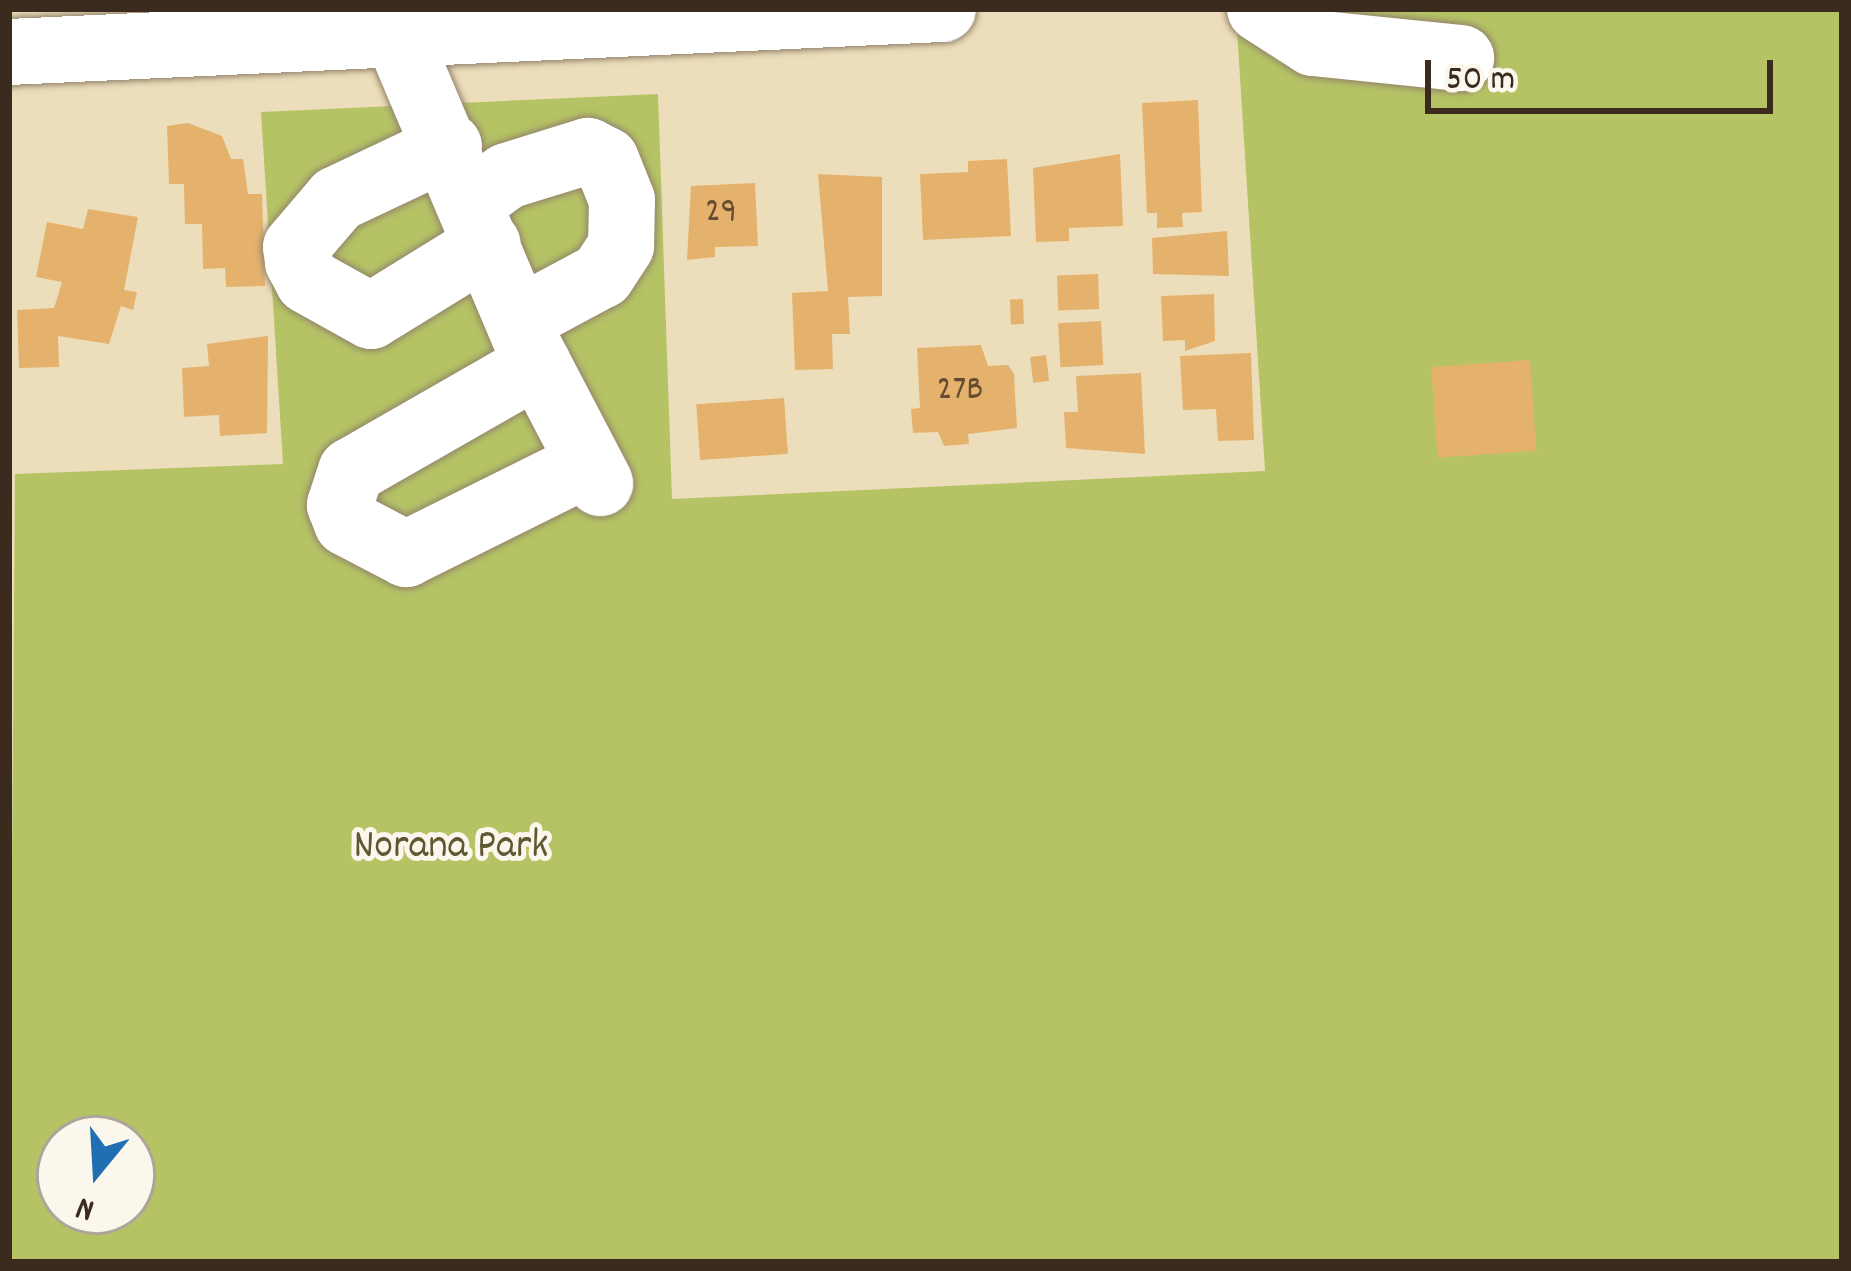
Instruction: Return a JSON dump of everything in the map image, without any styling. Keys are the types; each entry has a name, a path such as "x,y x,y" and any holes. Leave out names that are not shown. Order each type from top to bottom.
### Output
{"street":[{"path":"9,52 943,9"},
{"path":"1260,9 1313,43 1461,58"},
{"path":"398,37 528,342 595,473 406,554 347,523 340,505 351,471 528,342 602,275 621,245 622,200 606,160 588,151 507,176 469,198"}],"green space":[{"name":"Norana Park","path":"1251,9 1842,9 1842,1262 9,1262 15,474 283,464 261,112 658,94 672,499 1265,471 1237,30"}],"building":[{"path":"1198,100 1202,212 1182,213 1183,227 1157,228 1157,213 1147,213 1142,103"},
{"path":"188,123 222,136 231,159 243,159 248,194 262,194 265,286 226,287 225,268 203,269 202,224 185,224 184,184 169,184 167,126"},
{"path":"1120,154 1123,226 1069,228 1069,241 1036,242 1033,168"},
{"path":"1007,159 1011,236 923,240 920,174 968,172 968,161"},
{"path":"818,174 882,177 882,296 848,297 850,334 832,334 833,369 795,370 792,293 828,291"},
{"path":"755,183 758,246 715,247 715,257 687,260 691,186"},
{"path":"88,209 138,217 124,290 137,292 133,310 121,306 109,344 58,336 59,367 19,368 17,310 54,308 62,282 36,277 47,222 83,229"},
{"path":"1227,231 1229,276 1153,274 1152,238"},
{"path":"1098,274 1099,309 1058,310 1057,275"},
{"path":"1214,294 1215,341 1185,351 1185,340 1163,341 1161,296"},
{"path":"1010,299 1023,299 1024,324 1011,324"},
{"path":"1101,321 1103,365 1060,367 1058,323"},
{"path":"268,336 267,433 220,436 219,415 184,417 182,368 209,366 207,344"},
{"path":"981,345 988,366 1008,365 1014,374 1017,428 968,434 969,444 944,446 938,432 913,433 911,409 920,408 917,348"},
{"path":"1251,353 1254,440 1218,441 1216,409 1183,410 1180,356"},
{"path":"1046,355 1049,381 1033,383 1030,357"},
{"path":"1530,360 1536,451 1438,458 1431,367"},
{"path":"1141,373 1145,454 1066,448 1064,412 1078,412 1076,376"},
{"path":"784,398 788,454 700,460 696,404"}]}
